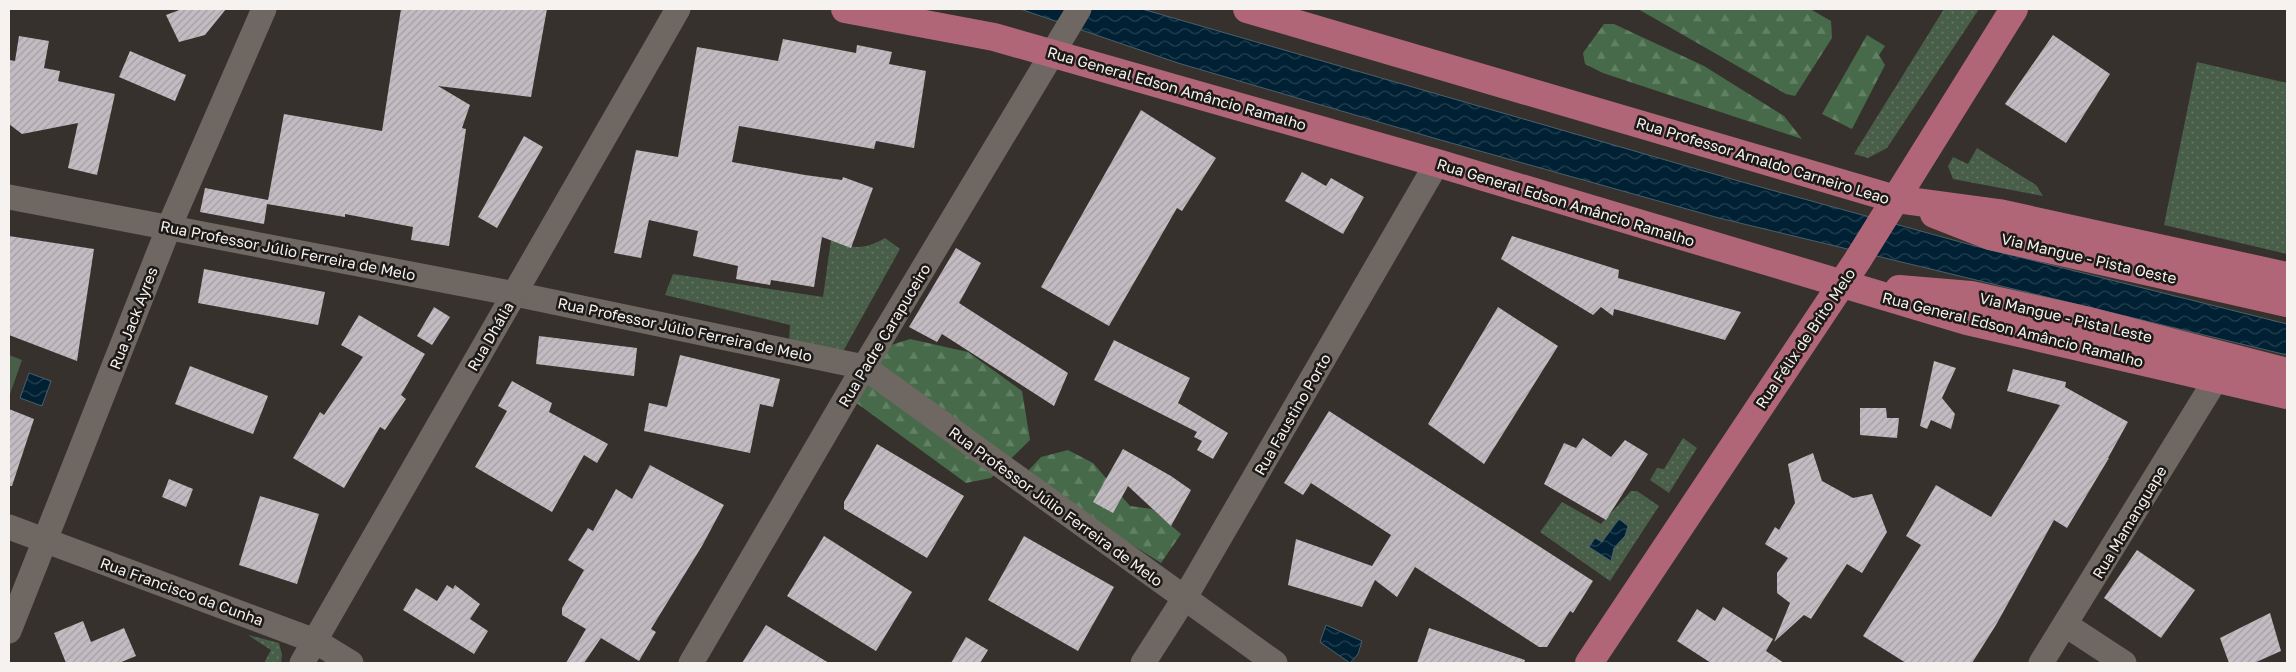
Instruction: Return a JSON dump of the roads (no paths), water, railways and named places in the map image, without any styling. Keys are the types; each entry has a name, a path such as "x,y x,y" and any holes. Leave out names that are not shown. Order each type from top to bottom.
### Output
{"main road":[{"name":"Rua General Edson Amâncio Ramalho","path":"845,9 1055,50 1967,321 2287,396"},
{"name":"Rua Professor Arnaldo Carneiro Leao","path":"1247,9 1892,204 1999,213 2287,276"},
{"name":"Rua Félix de Brito Melo","path":"1589,663 1857,261 2014,9"},
{"name":"Via Mangue - Pista Oeste","path":"1892,204 1990,236 2287,303"},
{"name":"Via Mangue - Pista Leste","path":"1841,285 1971,295 2089,321 2287,372"}],"street":[{"name":"Rua Jack Ayres","path":"9,631 169,227 264,9"},
{"name":"Rua Dhália","path":"302,663 678,9"},
{"name":"Rua Padre Carapuceiro","path":"691,663 864,367 1079,9"},
{"name":"Rua Faustino Porto","path":"1143,663 1184,599 1437,163"},
{"name":"Rua Professor Júlio Ferreira de Melo","path":"9,198 514,294 864,367 1275,663"},
{"name":"Rua Mamanguape","path":"2041,663 2216,379"},
{"name":"Rua Francisco da Cunha","path":"9,527 315,640 351,663"},
{"path":"2066,625 2124,663"}],"water":[{"path":"1020,9 1142,9 1735,180 1975,246 2287,324 2287,355 1719,218 1437,139 1178,63"},
{"path":"29,373 51,381 42,406 20,398"},
{"path":"1619,519 1628,526 1625,536 1614,548 1611,561 1589,547 1595,538 1602,542"},
{"path":"1326,625 1362,641 1358,654 1350,663 1320,642"}]}
